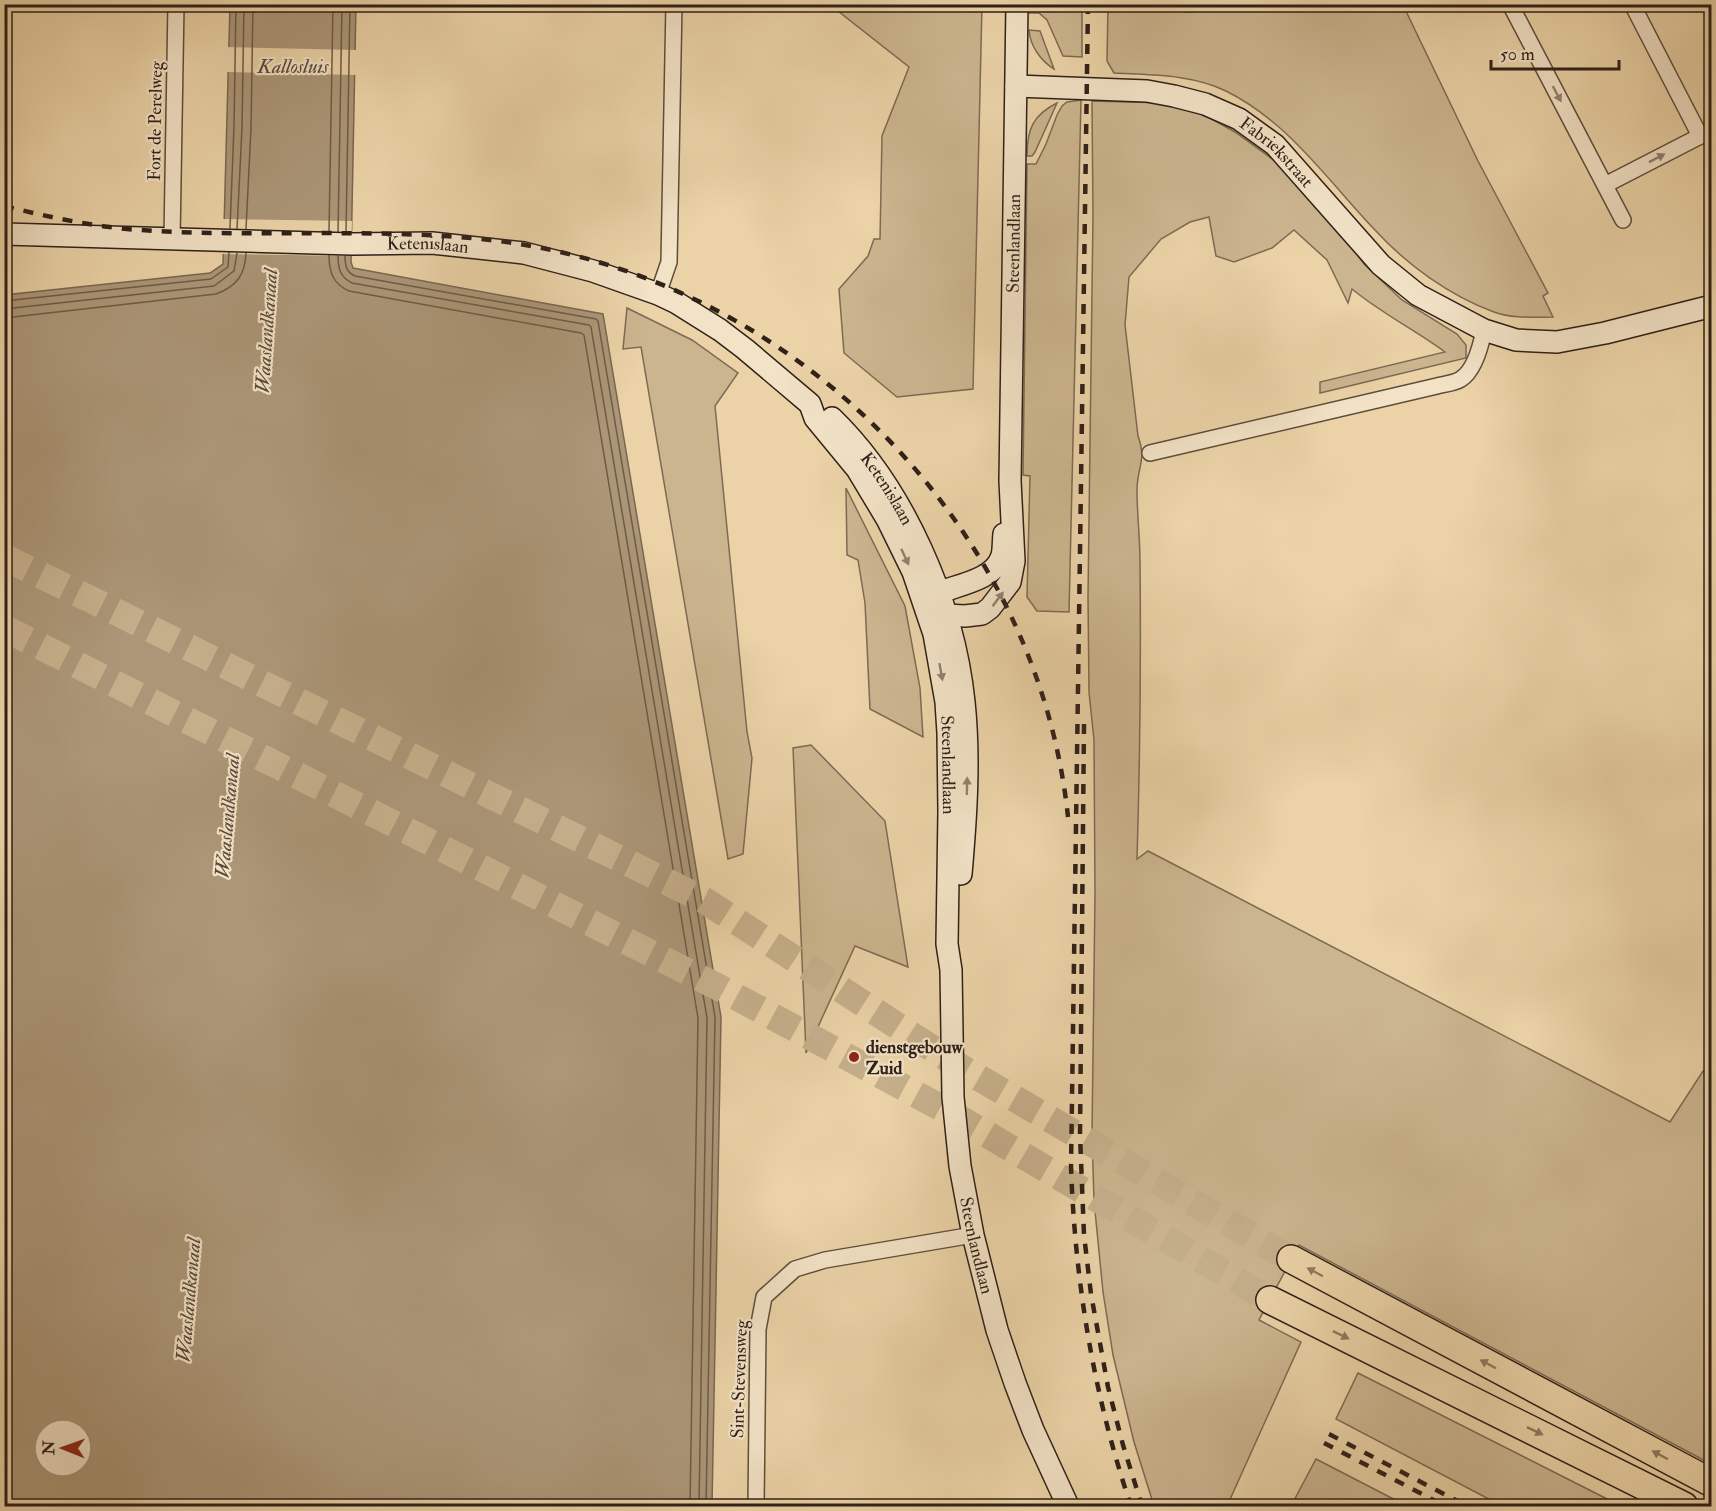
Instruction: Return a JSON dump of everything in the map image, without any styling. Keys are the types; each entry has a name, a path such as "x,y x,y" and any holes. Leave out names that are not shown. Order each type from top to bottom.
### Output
{"highway":[{"path":"1291,1259 1712,1483"},
{"path":"1270,1300 1684,1506"}],"main road":[{"name":"Steenlandlaan","path":"945,615 981,614 996,602 1010,582 1014,561 1010,481 1017,4"},
{"name":"Fabriekstraat","path":"1016,86 1147,91 1205,104 1239,119 1275,145 1381,265 1418,295 1484,330 1516,340 1557,342 1605,333 1712,306"},
{"name":"Ketenislaan","path":"4,234 352,244 432,243 524,253 593,270 658,294 720,330 810,404 819,406 853,439 884,481 912,530 928,565 931,595"},
{"name":"Steenlandlaan","path":"931,595 982,577 994,569 1001,558 1010,481"},
{"name":"Steenlandlaan","path":"931,595 945,615 964,701 967,806 957,934 951,970"},
{"name":"Steenlandlaan","path":"931,595 934,634 946,702 950,811 947,944 951,970 953,1097 960,1166 973,1235 997,1330 1033,1430 1068,1506"}],"street":[{"name":"Fort de Perelweg","path":"172,238 176,4"},
{"path":"658,294 669,262 670,246 674,4"},
{"path":"1510,4 1623,220"},
{"path":"1605,185 1706,133 1632,4"},
{"path":"1149,453 1437,386 1462,378 1481,346 1484,330"},
{"name":"Sint-Stevensweg","path":"756,1506 758,1329 764,1297 795,1269 815,1263 973,1235"}],"shaded area":[{"path":"837,5 982,5 973,389 897,397 844,353 839,289 868,256 874,239 880,239 882,136 909,67 838,11"},
{"path":"1028,5 1082,5 1082,57 1063,56 1047,20 1039,13 1028,13"},
{"path":"1108,5 1403,5 1478,161 1548,293 1543,296 1553,317 1516,317 1494,312 1461,297 1430,278 1387,243 1289,136 1249,104 1226,91 1185,78 1114,73 1107,61"},
{"path":"1029,30 1040,31 1054,69 1037,52"},
{"path":"1081,100 1069,612 1037,611 1027,597 1030,476 1023,475 1027,164 1036,164 1062,106 1067,102"},
{"path":"1092,101 1167,103 1203,114 1235,132 1282,166 1345,238 1364,264 1402,300 1457,334 1466,345 1466,358 1320,393 1320,382 1445,352 1352,289 1348,303 1327,260 1294,230 1272,248 1234,262 1216,256 1209,217 1190,222 1161,239 1129,277 1125,325 1138,436 1142,452 1137,482 1140,553 1140,748 1137,859 1148,851 1670,1122 1703,1071 1711,1068 1711,1464 1299,1245 1259,1320 1301,1342 1227,1506 1154,1506 1134,1442 1113,1355 1103,1292 1094,1201 1092,1135 1094,740 1089,692 1088,597 1093,214"},
{"path":"1057,103 1035,152 1032,156 1027,156 1028,138 1033,124 1042,113"},
{"path":"627,308 692,340 738,373 715,406 747,732 752,758 743,854 728,859 641,347 623,349"},
{"path":"846,488 905,606 920,688 923,737 870,709 865,603 858,560 847,555"},
{"path":"811,745 885,821 908,967 855,946 806,1053 793,748"},
{"path":"1358,1373 1621,1506 1502,1506 1336,1419"},
{"path":"1316,1459 1407,1506 1291,1506"}],"water":[{"path":"356,4 351,262 353,268 603,314 721,1017 712,1506 5,1506 4,295 210,273 223,264 230,5"},
{"path":"1170,5 1210,5 1199,10 1185,12"}],"pier":[{"path":"226,47 358,50 357,75 226,72"},
{"path":"221,219 352,221 351,256 220,254"}],"tunnel":[{"path":"4,557 704,900 962,1068 1291,1259"},
{"path":"4,628 722,989 947,1111 1270,1300"}],"railway":[{"path":"1088,4 1071,1167 1077,1254 1089,1339 1107,1423 1131,1506"},
{"path":"4,206 72,221 140,230 403,234 490,240 599,262 701,302 795,359 878,430 950,513 1006,606 1046,708 1068,817"},
{"path":"1084,724 1080,1135 1084,1235 1091,1294 1108,1387 1142,1506"},
{"path":"1329,1434 1467,1506"},
{"path":"1324,1443 1445,1506"}],"place":[{"name":"dienstgebouw Zuid","path":"854,1057"}],"water label":[{"name":"Kallosluis","path":"293,66"},
{"name":"Waaslandkanaal","path":"266,331"},
{"name":"Waaslandkanaal","path":"227,816"},
{"name":"Waaslandkanaal","path":"188,1300"}]}
